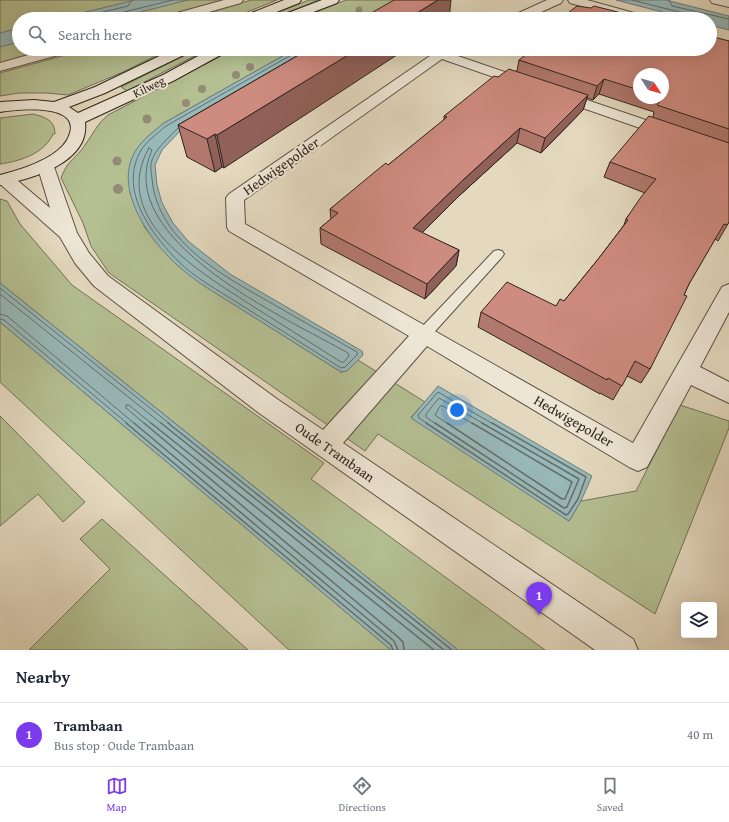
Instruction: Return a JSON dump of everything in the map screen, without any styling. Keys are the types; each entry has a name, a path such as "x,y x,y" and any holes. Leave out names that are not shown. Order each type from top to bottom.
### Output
{"street":[{"path":"195,12 237,0"},
{"path":"265,12 295,0"},
{"path":"302,12 333,0"},
{"path":"531,12 557,0"},
{"path":"574,0 616,12"},
{"path":"716,0 729,3"},
{"path":"0,67 39,56"},
{"name":"Kilweg","path":"55,107 100,90 170,56"},
{"name":"Kilweg","path":"76,120 168,78 208,56"},
{"name":"Hedwigepolder","path":"438,56 235,198 236,227 638,458 729,292"},
{"path":"459,56 685,138"},
{"path":"0,107 30,104 55,107 64,110 76,120 78,132 75,139 64,152 46,165 34,171 3,179"},
{"path":"46,165 67,234"},
{"path":"3,179 67,234"},
{"name":"Oude Trambaan","path":"67,234 82,258 101,281 268,406 622,650"},
{"path":"325,445 424,334"},
{"path":"685,371 729,393"}],"lane":[{"path":"424,334 498,254"}],"green space":[{"path":"0,0 226,0 184,12 12,12 12,56 28,56 0,64"},
{"path":"251,0 277,0 247,12 211,12"},
{"path":"309,0 319,0 289,12 279,12"},
{"path":"346,0 407,0 375,12 316,12"},
{"path":"62,56 155,56 123,72 68,95 19,93 0,96 0,73"},
{"path":"183,56 194,56 127,91 121,87"},
{"path":"221,56 283,56 164,123 144,140 140,145 130,193 145,228 177,265 205,286 341,372 347,371 358,360 425,402 411,417 569,521 581,501 636,491 680,405 729,421 729,428 655,614 378,434 365,451 109,273 91,246 83,223 61,178 66,167 82,150 98,126 108,115"},
{"path":"33,114 42,116 51,122 55,129 55,134 53,134 44,147 31,155 15,161 0,164 0,118"},
{"path":"0,199 7,201 20,224 72,285 324,463 311,479 545,650 458,650 0,283"},
{"path":"0,322 391,650 289,650 0,382"},
{"path":"0,416 85,502 63,522 38,494 0,526"},
{"path":"102,519 248,650 29,650 110,569 80,539"}],"water":[{"path":"135,0 188,0 141,12 86,12"},
{"path":"616,0 666,0 713,12 662,12"},
{"path":"717,13 729,16 729,30 717,27"},
{"path":"12,30 12,44 0,47 0,33"},
{"path":"283,56 309,56 181,130 162,150 155,165 157,185 162,203 173,223 188,241 230,274 362,351 363,355 347,371 341,372 207,288 176,264 155,241 137,212 131,196 128,180 130,165 136,150 145,139 164,123"},
{"path":"0,283 458,650 391,650 0,322"},
{"path":"438,386 592,476 581,501 569,521 411,418"}],"building":[{"path":"394,0 438,0 418,12 373,12"},
{"path":"577,6 591,8 594,6 618,12 569,12"},
{"path":"717,38 729,41 729,129 657,105 669,104 669,68 633,68 633,88 604,79 597,86 519,60 524,56 717,56"},
{"path":"297,56 347,56 217,135 215,134 207,139 178,125"},
{"path":"509,69 588,95 545,138 520,128 413,228 459,250 427,284 320,228 338,213 330,209 382,166 386,163 388,165 447,117 444,116 494,76 498,77"},
{"path":"649,116 729,143 729,222 727,225 724,224 689,284 684,295 687,296 650,369 635,361 622,386 608,378 607,380 481,312 507,282 556,306 560,299 564,301 628,220 626,219 656,179 610,162"}],"place":[{"name":"Trambaan","path":"539,615"}]}
